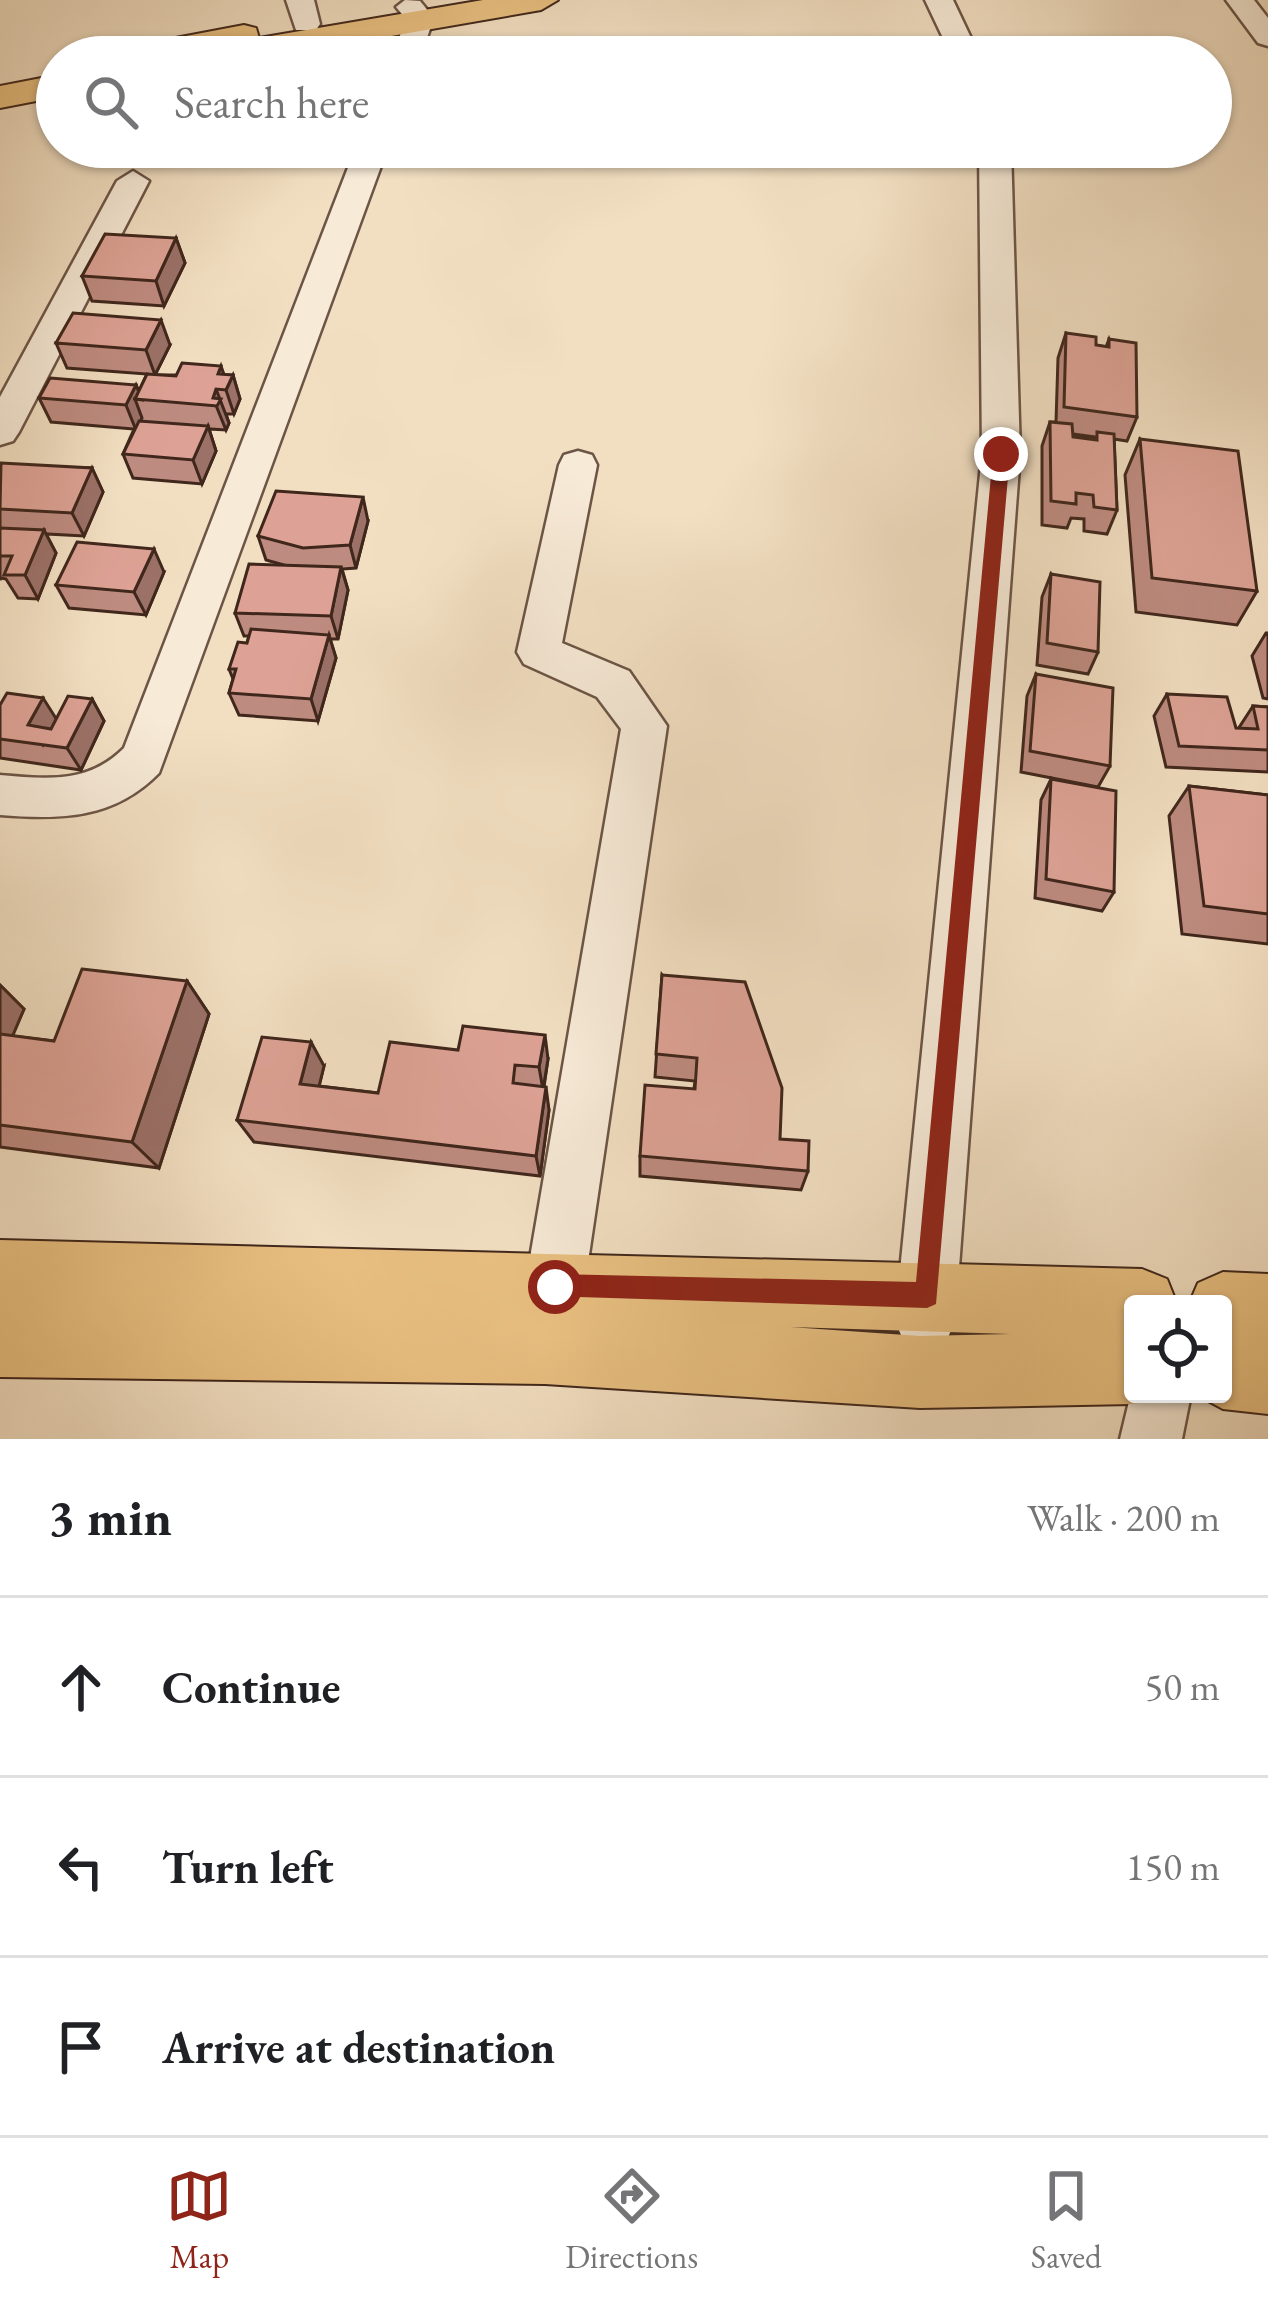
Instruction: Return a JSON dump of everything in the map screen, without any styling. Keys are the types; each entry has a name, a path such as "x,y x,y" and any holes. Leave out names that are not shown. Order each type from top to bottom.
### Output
{"main road":[{"path":"210,36 303,12 415,13 454,0"},
{"path":"308,36 415,13 541,0"},
{"path":"0,81 36,74"},
{"path":"0,97 36,90"},
{"path":"0,1276 550,1317 920,1372 1124,1368"},
{"path":"0,1341 927,1295 1124,1303"},
{"path":"1232,1308 1268,1310"},
{"path":"1232,1374 1268,1377"}],"street":[{"path":"939,0 956,36"},
{"path":"1240,0 1268,38"},
{"path":"410,36 415,13"},
{"path":"0,795 58,800 97,794 116,785 142,758 364,168"},
{"path":"920,1372 1001,454 995,168"},
{"path":"0,432 133,181"},
{"path":"550,1317 644,726 613,684 539,652 578,465"},
{"path":"1151,1439 1158,1403"}],"building":[{"path":"105,234 176,238 156,281 82,276"},
{"path":"73,313 161,320 146,350 56,343"},
{"path":"1066,333 1096,337 1096,345 1109,347 1109,339 1136,343 1137,417 1064,407"},
{"path":"182,363 221,366 218,374 233,375 226,390 216,389 213,398 221,399 217,406 135,399 147,374 176,376"},
{"path":"50,378 136,385 126,405 39,398"},
{"path":"139,421 208,426 193,460 123,454"},
{"path":"1050,422 1072,424 1073,437 1097,440 1097,432 1114,434 1117,510 1094,507 1093,495 1076,493 1076,504 1051,501"},
{"path":"1140,439 1238,451 1257,591 1152,578"},
{"path":"1,463 92,468 72,513 0,509"},
{"path":"276,491 363,497 350,545 303,548 258,536"},
{"path":"0,528 44,530 25,575 4,575 12,556 0,556"},
{"path":"77,542 154,549 134,592 56,585"},
{"path":"249,564 341,567 331,616 235,613"},
{"path":"1051,574 1100,582 1098,652 1047,643"},
{"path":"251,629 329,635 311,699 229,693 236,669 229,669 238,642 247,643"},
{"path":"1036,674 1113,688 1110,766 1030,751"},
{"path":"7,693 43,698 28,725 51,729 68,696 92,699 67,748 0,739 0,705"},
{"path":"1167,694 1227,697 1236,728 1258,729 1253,706 1268,707 1268,750 1179,746"},
{"path":"1051,779 1116,791 1114,892 1046,879"},
{"path":"1189,786 1268,795 1268,914 1204,906"},
{"path":"82,969 187,981 132,1142 0,1125 0,1034 54,1041"},
{"path":"662,975 745,982 782,1088 780,1139 809,1141 808,1171 640,1156 645,1085 695,1089 697,1058 656,1054"},
{"path":"463,1026 545,1035 539,1067 515,1065 513,1083 546,1087 536,1156 237,1120 262,1037 311,1042 300,1084 378,1093 390,1042 458,1050"}],"route":[{"path":"555,1287 927,1295 1001,454"}]}
